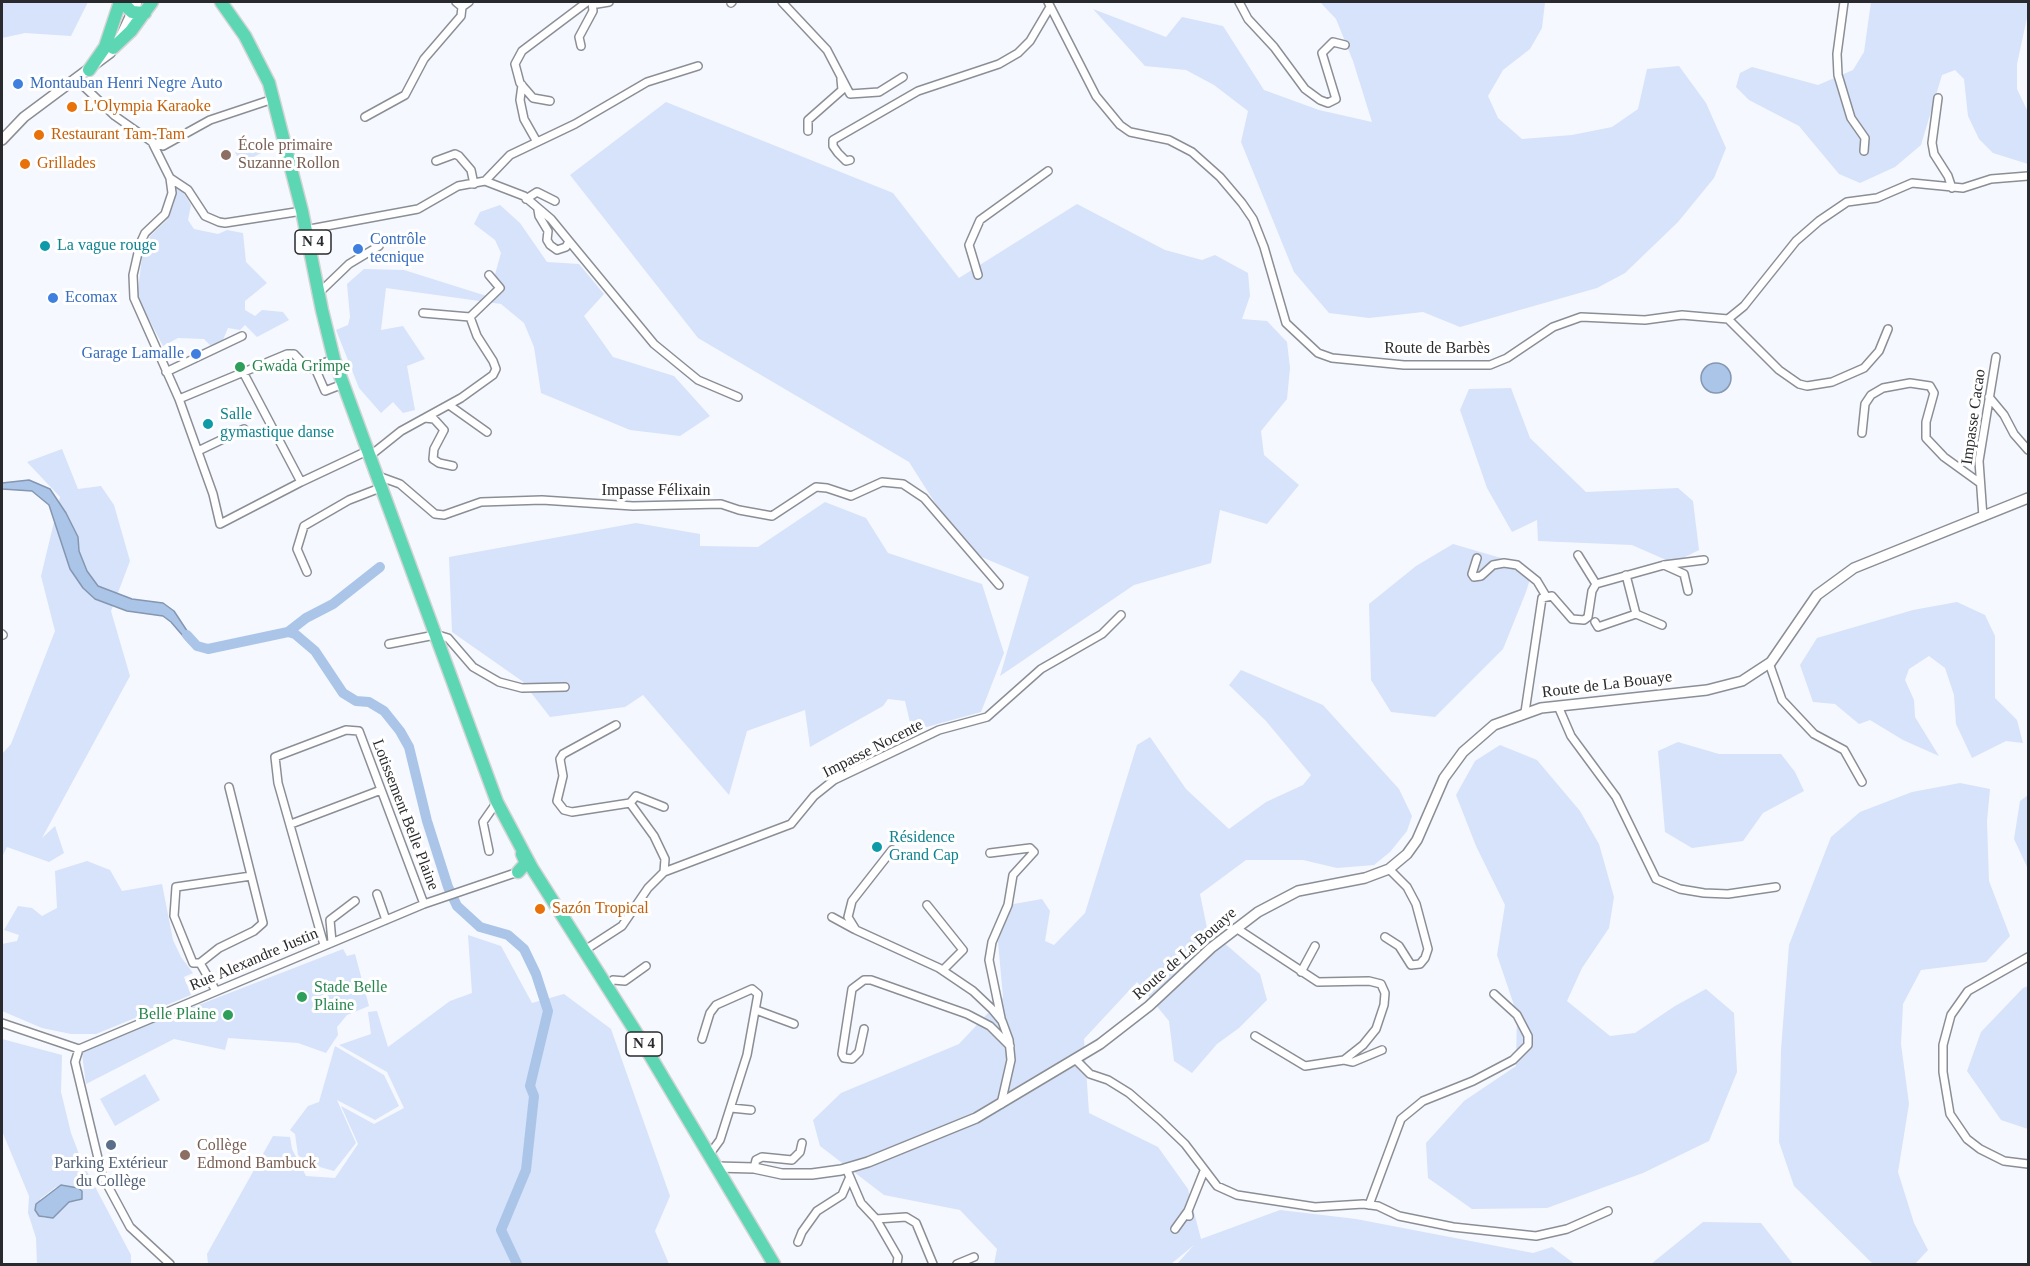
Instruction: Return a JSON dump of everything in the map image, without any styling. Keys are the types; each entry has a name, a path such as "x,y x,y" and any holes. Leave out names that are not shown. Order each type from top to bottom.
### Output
{"highway":[{"path":"111,43 121,2 135,12"},
{"path":"89,70 135,12 152,2"},
{"name":"N 4","path":"221,2 258,58 273,99 302,211 334,359 369,453"},
{"name":"N 4","path":"231,2 263,54 280,95 336,358 379,482 497,802 542,884 607,986 774,1264"},
{"name":"N 4","path":"436,635 506,814 574,936"},
{"path":"516,840 526,863 518,872"},
{"path":"518,872 530,871 542,884"}],"main road":[{"path":"111,43 135,12"},
{"path":"2,140 24,117 89,70"},
{"name":"Route de La Bouaye","path":"716,1167 754,1168 782,1174 812,1174 846,1168 945,1131 1001,1104 1076,1060 1149,1006 1185,970 1236,928 1275,902 1298,891 1328,883 1365,878 1389,869 1407,855 1417,840 1444,778 1463,752 1494,725 1525,712 1558,706 1717,688 1742,681 1769,663 1817,595 1835,581 1877,558 2028,498"}],"street":[{"path":"365,117 405,95 424,59 456,26 462,14 459,4 469,2"},
{"path":"550,100 533,98 522,85 514,64 522,51 587,2"},
{"path":"581,46 579,37 593,11 593,2 597,4 609,2"},
{"path":"782,2 827,50 850,94 879,92 903,78"},
{"path":"1239,2 1248,19 1305,89 1328,103 1336,99 1322,53 1333,42 1345,45"},
{"path":"1844,2 1837,54 1838,75 1851,118 1866,138 1864,151"},
{"path":"850,160 846,161 838,153 833,146 833,140 918,91 999,64 1018,53 1030,41 1049,4"},
{"name":"Route de Barbès","path":"1049,4 1096,96 1120,125 1130,132 1169,140 1192,152 1220,177 1242,202 1253,219 1264,247 1286,323 1318,353 1364,362 1491,365 1507,358 1553,327 1581,317 1645,320 1682,315 1728,320"},
{"path":"485,181 510,155 575,124 647,82 698,66"},
{"path":"808,131 808,120 842,90 841,73"},
{"path":"76,79 100,104 152,142 169,145 210,120 273,99"},
{"path":"522,85 520,100 524,119 537,142"},
{"path":"1938,98 1932,143 1934,154 1948,176 1952,188"},
{"path":"152,142 170,178 172,193 167,210 145,233 140,244 133,289 136,304 179,399 198,451 220,524 302,482 369,453 401,431 449,405 493,375 496,369 470,316"},
{"path":"436,161 454,154 459,156 471,170 474,183"},
{"path":"978,275 969,245 980,220 1048,171"},
{"path":"1888,329 1880,351 1864,368 1832,382 1807,386 1799,384 1779,370 1728,320 1744,306 1796,241 1819,221 1847,202 1877,198 1912,183 1963,188 1991,179 2028,176"},
{"path":"170,178 188,190 205,216 219,222 302,211"},
{"path":"310,229 418,209 458,186 485,181 526,199 551,219 654,344 698,380 738,397"},
{"path":"526,199 537,192 555,201"},
{"path":"538,210 548,231 547,240 553,249 561,250 569,241"},
{"path":"322,290 349,264 379,246"},
{"path":"423,313 470,316 500,288 489,275"},
{"path":"166,372 242,336"},
{"path":"179,399 290,354 304,368 315,368 334,359"},
{"name":"Impasse Cacao","path":"1983,517 1979,461 1996,357"},
{"path":"315,368 325,391 343,384"},
{"path":"243,372 302,482"},
{"path":"1862,433 1865,405 1871,395 1883,388 1911,382 1930,386 1934,393 1926,422 1926,438 1944,457 1980,483"},
{"path":"1989,397 2028,450"},
{"path":"449,405 487,432"},
{"path":"424,418 434,419 444,430 434,449 433,459 453,466"},
{"path":"198,451 243,429"},
{"path":"307,572 297,549 304,526 379,482"},
{"name":"Impasse Félixain","path":"379,482 400,484 435,514 444,515 481,502 542,500 633,506 670,503 722,504 739,510 772,516 816,487 851,496 882,482 903,484 924,498 999,585"},
{"path":"1578,555 1596,584"},
{"path":"1477,558 1472,574 1474,577 1481,576 1493,565 1504,562 1517,565 1537,581 1546,596"},
{"path":"1525,712 1539,603 1546,596 1552,596 1572,619 1584,620 1588,617 1592,591 1596,584 1665,565 1704,560"},
{"path":"1665,565 1671,570 1684,574 1688,591"},
{"path":"1626,575 1636,614"},
{"path":"1595,622 1598,627 1636,614 1662,625"},
{"name":"Impasse Nocente","path":"585,950 622,926 648,888 664,872 791,824 814,796 834,780 939,730 987,717 1041,669 1102,634 1120,615"},
{"path":"389,644 436,635 448,638 473,667 499,682 522,688 565,687"},
{"path":"1769,663 1782,700 1814,734 1844,750 1862,782"},
{"path":"1558,706 1571,736 1616,797 1656,879 1680,890 1704,893 1728,894 1776,887"},
{"path":"616,726 563,754 560,759 563,776 557,801 564,810 572,812 630,803 636,796 664,807"},
{"name":"Lotissement Belle Plaine","path":"328,944 315,919 278,783 275,757 346,730 358,732 424,904"},
{"path":"229,787 263,923 254,931 219,948 200,963 193,963 174,916 176,887 251,876"},
{"path":"291,824 381,790"},
{"path":"489,851 483,822 497,802"},
{"path":"630,803 665,859 664,872"},
{"path":"990,853 1030,849 1034,852 1013,875 1008,905 992,942 989,960 1002,1021 1010,1046 1011,1060 1001,1104"},
{"path":"857,930 848,916 848,908 892,850"},
{"path":"1385,937 1399,946 1411,965 1420,964 1425,958 1428,949 1416,904 1407,886 1389,869"},
{"name":"Rue Alexandre Justin","path":"79,1049 424,904 518,872"},
{"path":"377,894 386,920"},
{"path":"315,919 332,917 355,901"},
{"path":"927,905 963,950 943,970"},
{"path":"328,944 332,917"},
{"path":"832,917 943,970 973,991 1002,1021"},
{"path":"1236,928 1318,982 1369,981 1381,984 1385,993 1384,1005 1376,1029 1363,1045 1344,1060"},
{"path":"1301,972 1316,946"},
{"path":"2028,957 1968,991 1952,1015 1943,1045 1943,1072 1950,1114 1967,1139 1980,1149 2004,1161 2028,1164"},
{"path":"200,963 216,991"},
{"path":"607,986 614,980 625,981 646,966"},
{"path":"864,1029 859,1052 852,1059 844,1058 842,1054 852,989 864,980 871,980 967,1014 990,1026 1010,1046"},
{"path":"702,1039 710,1013 716,1005 752,989 758,994 747,1055 717,1147 709,1155"},
{"path":"1369,1205 1401,1119 1423,1101 1473,1081 1513,1060 1528,1046 1528,1036 1517,1015 1494,994"},
{"path":"756,1010 794,1024"},
{"path":"2,1023 79,1049 75,1062 102,1176 130,1227 170,1264"},
{"path":"1255,1035 1305,1066 1344,1060 1353,1062 1382,1050"},
{"path":"1076,1060 1090,1074 1108,1080 1129,1093 1159,1119 1185,1144 1217,1186 1256,1199 1315,1207 1369,1205 1399,1216 1454,1227 1536,1236 1567,1229 1608,1211"},
{"path":"730,1108 751,1110"},
{"path":"754,1168 756,1160 762,1158 792,1160 800,1152 802,1143"},
{"path":"846,1168 861,1203 876,1219 898,1257 897,1264"},
{"path":"1175,1229 1189,1214 1204,1171"},
{"path":"798,1242 802,1232 817,1211 842,1195 849,1179"},
{"path":"876,1219 906,1217 916,1223 933,1264"},
{"path":"957,1264 974,1257"}],"shaded area":[{"path":"2,2 88,2 71,36 25,33 2,38"},
{"path":"1320,2 1545,2 1542,28 1530,49 1503,70 1488,96 1498,118 1522,139 1572,135 1612,127 1638,109 1647,69 1679,66 1706,103 1726,148 1714,178 1678,222 1625,273 1597,288 1460,327 1423,312 1369,318 1329,313 1294,272 1241,142 1248,111 1214,85 1186,70 1145,66 1093,9 1166,37 1182,17 1223,26 1264,90 1319,110 1372,122 1353,61 1336,19"},
{"path":"1871,2 2028,2 2028,13 2017,64 2017,89 2028,112 2028,164 1993,153 1979,139 1968,116 1964,79 1955,70 1942,75 1921,145 1895,167 1860,183 1839,174 1799,126 1749,100 1736,87 1740,73 1752,67 1818,85 1853,70 1864,52"},
{"path":"666,102 893,193 959,278 1077,204 1165,250 1202,260 1215,255 1248,273 1250,296 1242,319 1267,321 1287,342 1290,368 1287,399 1261,431 1264,455 1299,485 1267,524 1220,510 1211,563 1134,585 1000,676 1029,577 965,550 909,462 698,338 570,175"},
{"path":"255,141 261,153 241,164 235,152"},
{"path":"174,183 178,184 191,205 188,220 194,229 218,234 227,230 243,233 246,262 267,283 245,301 245,310 255,316 262,310 283,312 289,320 257,337 245,325 240,330 228,328 222,342 211,346 204,339 178,338 163,346 137,297 144,242 167,220 174,203"},
{"path":"500,205 520,223 547,262 579,264 604,294 584,316 613,357 674,376 710,416 680,436 630,430 541,393 534,347 524,323 501,304 386,288 381,330 403,326 425,359 407,366 415,410 403,413 393,402 381,413 359,388 336,330 348,325 350,317 347,284 364,269 404,270 493,298 494,278 501,253 495,240 474,224 480,212"},
{"path":"1716,363 1722,364 1730,372 1730,384 1722,392 1716,393 1710,392 1702,384 1701,378 1702,372 1710,364"},
{"path":"1511,388 1530,438 1586,492 1678,488 1693,501 1699,550 1673,563 1632,545 1538,541 1537,520 1512,532 1487,488 1460,410 1469,389"},
{"path":"62,449 78,489 101,486 114,505 130,561 111,611 130,676 42,838 55,826 64,853 49,862 7,847 2,857 2,754 11,744 55,631 41,576 60,497 27,462"},
{"path":"29,480 50,489 66,513 78,537 79,551 87,571 98,586 132,599 163,603 174,611 197,646 189,643 163,616 127,611 95,599 83,588 70,569 49,505 32,491 2,489 2,483"},
{"path":"825,502 866,518 888,553 982,584 1004,653 981,712 912,731 905,701 888,699 883,706 810,747 805,710 747,731 729,795 643,695 625,707 550,717 522,681 452,632 449,557 636,523 700,534 700,546 758,547"},
{"path":"1453,544 1501,558 1531,576 1526,592 1503,649 1435,717 1391,712 1371,680 1369,604 1416,566"},
{"path":"1957,602 1985,615 1995,636 1995,698 2017,720 2023,743 2006,741 1972,758 1956,724 1954,695 1945,668 1929,656 1909,669 1905,680 1914,700 1915,717 1939,756 1903,740 1870,720 1859,724 1835,704 1813,702 1800,665 1817,638 1913,610"},
{"path":"1241,670 1323,705 1399,789 1412,816 1407,831 1390,852 1374,865 1337,868 1303,860 1246,860 1200,894 1207,928 1260,974 1267,1000 1239,1028 1217,1044 1192,1073 1174,1061 1169,1021 1137,982 1084,1039 1089,1113 1158,1147 1188,1189 1201,1239 1280,1210 1356,1219 1533,1253 1552,1247 1575,1264 1177,1264 1194,1245 1171,1264 994,1264 997,1249 960,1210 884,1195 820,1146 813,1120 841,1093 959,1044 1003,997 998,942 1008,905 1042,899 1050,911 1045,941 1054,945 1085,913 1137,745 1150,737 1186,789 1229,829 1266,802 1303,785 1311,775 1266,721 1229,685"},
{"path":"1678,742 1719,754 1781,754 1795,772 1804,791 1763,813 1743,841 1692,848 1665,832 1658,751"},
{"path":"1500,745 1537,760 1580,811 1599,844 1614,897 1609,928 1582,968 1567,1001 1610,1036 1635,1033 1675,1006 1706,989 1734,1013 1737,1072 1709,1141 1643,1173 1547,1208 1472,1209 1428,1178 1426,1143 1464,1101 1516,1066 1517,1014 1497,955 1505,905 1476,846 1456,795 1475,761"},
{"path":"1960,783 1990,789 1987,821 1989,881 2010,936 1986,962 1921,970 1903,1004 1901,1044 1909,1104 1898,1172 1914,1223 1928,1250 1915,1264 1873,1264 1794,1186 1779,1142 1781,1050 1789,945 1831,837 1860,812 1912,792"},
{"path":"2028,795 2028,869 2014,839 2020,801"},
{"path":"87,861 110,870 122,891 162,884 173,940 181,957 193,973 184,977 191,995 96,1034 71,1034 42,1028 2,1011 2,944 17,941 19,935 4,930 18,906 32,908 42,916 57,908 55,871"},
{"path":"468,935 501,946 532,1003 564,994 611,1029 670,1196 655,1231 669,1264 208,1264 207,1254 273,1136 290,1137 292,1149 306,1176 335,1178 358,1144 341,1106 374,1124 404,1108 387,1072 339,1045 371,1034 368,1012 377,1011 388,1047 450,1001 472,993"},
{"path":"343,949 347,956 355,954 369,1006 347,1015 337,1027 338,1035 326,1053 298,1043 228,1038 225,1050 174,1039 86,1084 82,1054 85,1049"},
{"path":"2028,986 2028,1129 2001,1120 1967,1071 1981,1032 2023,988"},
{"path":"2,1039 62,1055 61,1092 71,1133 82,1162 131,1255 131,1264 37,1264 36,1238 28,1213 29,1196 2,1131","holes":["56,1187 79,1201 69,1202 53,1218 43,1218 40,1199"]},
{"path":"335,1046 384,1075 399,1106 375,1120 337,1100 356,1143 334,1171 306,1163 298,1155 295,1134 290,1130 308,1106 319,1102"},
{"path":"145,1074 160,1100 115,1126 100,1099"},
{"path":"61,1185 78,1188 82,1191 82,1199 69,1202 53,1218 39,1216 35,1210 36,1204"},
{"path":"1703,1222 1761,1223 1793,1264 1651,1264"}],"waterway":[{"path":"288,632 306,618 333,604 380,567"},
{"path":"187,635 197,646 208,649 288,632 295,634 315,651 343,693 356,701 369,702 384,711 409,747 427,821 448,887 457,906 480,927 508,935 524,949 536,974 548,1011 530,1086 534,1096 526,1170 501,1230 517,1264"}],"place":[{"name":"Montauban Henri Negre Auto","path":"18,84"},
{"name":"L'Olympia Karaoke","path":"72,107"},
{"name":"Restaurant Tam-Tam","path":"39,135"},
{"name":"École primaire Suzanne Rollon","path":"226,155"},
{"name":"Grillades","path":"25,164"},
{"name":"La vague rouge","path":"45,246"},
{"name":"Contrôle tecnique","path":"358,249"},
{"name":"Ecomax","path":"53,298"},
{"name":"Garage Lamalle","path":"196,354"},
{"name":"Gwada Grimpe","path":"240,367"},
{"name":"Salle gymastique danse","path":"208,424"},
{"name":"Résidence Grand Cap","path":"877,847"},
{"name":"Sazón Tropical","path":"540,909"},
{"name":"Stade Belle Plaine","path":"302,997"},
{"name":"Belle Plaine","path":"228,1015"},
{"name":"Parking Extérieur du Collège","path":"111,1145"},
{"name":"Collège Edmond Bambuck","path":"185,1155"}]}
